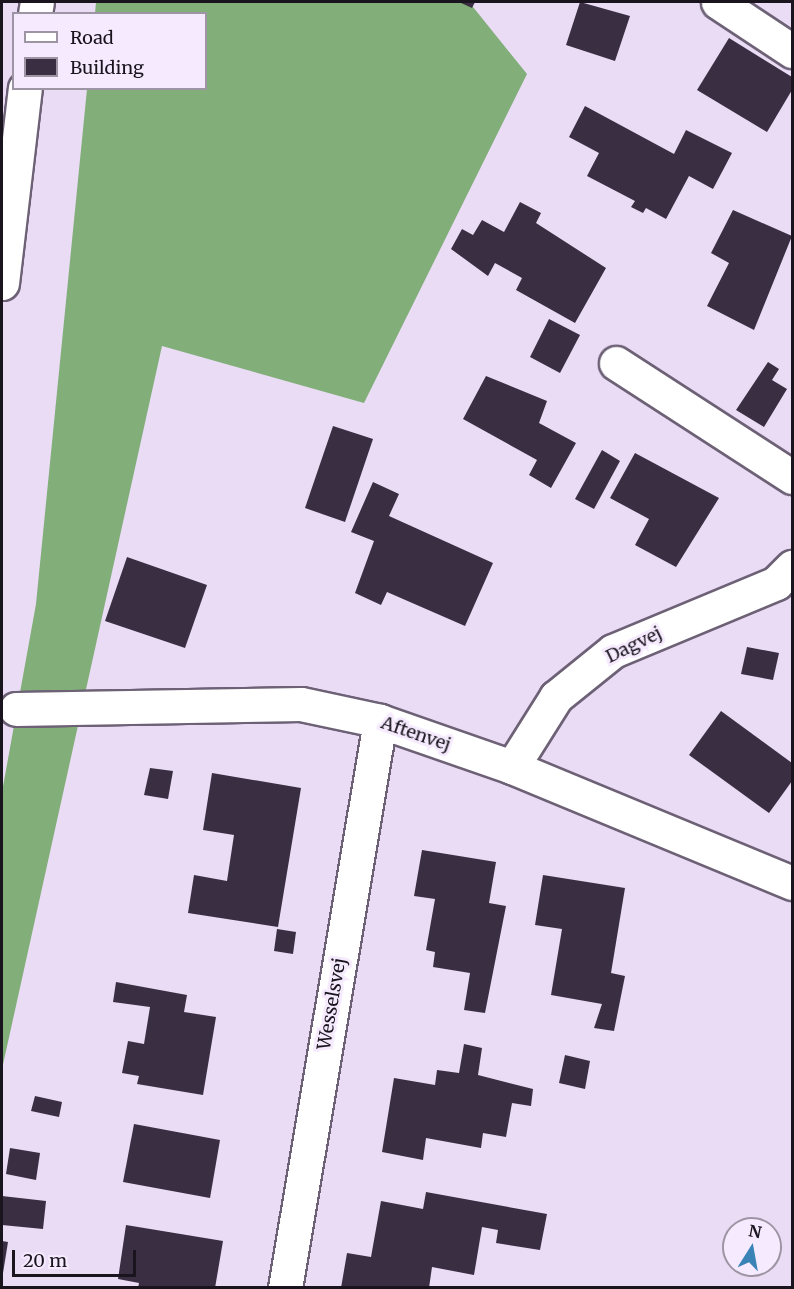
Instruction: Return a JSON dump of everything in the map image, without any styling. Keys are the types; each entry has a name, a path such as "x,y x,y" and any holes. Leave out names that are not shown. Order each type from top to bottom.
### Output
{"main road":[{"path":"718,2 792,51"},
{"path":"2,283 25,90"},
{"path":"616,363 792,477"},
{"name":"Dagvej","path":"512,767 556,697 613,651 776,583 792,567"},
{"name":"Aftenvej","path":"16,709 301,704 380,721 512,767 792,883"},
{"name":"Wesselsvej","path":"285,1287 380,721"}],"green space":[{"path":"96,2 469,2 527,74 364,403 162,346 2,1069 2,792 36,604 87,90 207,90 207,12 95,12"}],"building":[{"path":"459,2 475,2 472,8"},
{"path":"580,2 630,16 615,61 566,45"},
{"path":"729,38 792,77 792,90 767,132 697,90"},
{"path":"585,106 674,154 686,130 732,153 713,189 689,176 666,219 646,208 643,213 631,207 635,201 587,176 599,153 569,137"},
{"path":"520,202 541,213 536,223 606,268 575,323 516,290 522,278 495,263 488,276 451,249 462,229 473,235 482,220 504,232"},
{"path":"733,210 792,236 754,330 707,306 729,263 711,253"},
{"path":"549,319 580,335 560,373 530,357"},
{"path":"768,362 779,369 772,380 787,389 764,427 736,410"},
{"path":"486,376 547,401 539,423 576,443 551,488 529,475 537,460 463,419"},
{"path":"333,426 373,439 345,522 305,508"},
{"path":"602,450 620,461 594,509 575,499"},
{"path":"635,453 719,498 676,567 635,545 649,519 610,498"},
{"path":"373,482 399,494 389,516 493,563 465,626 387,592 381,605 355,593 374,541 351,532"},
{"path":"127,557 207,585 185,648 105,621"},
{"path":"747,647 779,653 773,680 741,674"},
{"path":"721,711 792,763 792,781 769,813 689,755"},
{"path":"150,768 173,771 168,799 144,795"},
{"path":"212,773 301,788 278,927 188,913 194,875 227,881 234,835 203,830"},
{"path":"422,850 496,862 489,903 506,906 485,1013 464,1010 470,973 433,967 435,952 426,950 435,899 414,896"},
{"path":"543,875 625,888 611,973 625,976 614,1031 594,1028 602,1004 551,995 562,929 535,925"},
{"path":"277,929 296,932 293,954 274,951"},
{"path":"116,982 187,995 184,1012 216,1017 203,1095 137,1084 139,1076 122,1073 128,1041 144,1044 150,1007 113,1002"},
{"path":"464,1044 482,1048 478,1075 533,1089 531,1106 512,1103 506,1137 483,1133 481,1148 426,1138 423,1160 382,1152 394,1078 435,1085 437,1070 459,1073"},
{"path":"565,1055 590,1061 585,1089 559,1083"},
{"path":"35,1096 62,1102 59,1117 31,1111"},
{"path":"134,1124 220,1140 210,1198 123,1182"},
{"path":"10,1148 40,1153 36,1180 6,1174"},
{"path":"426,1192 547,1214 540,1250 496,1243 498,1230 482,1227 474,1275 432,1267 429,1288 341,1288 347,1253 371,1257 381,1201 423,1209"},
{"path":"2,1196 46,1201 43,1229 2,1225"},
{"path":"126,1225 223,1241 215,1288 138,1288 139,1283 118,1279"},
{"path":"2,1241 8,1242 3,1273 2,1273"}]}
